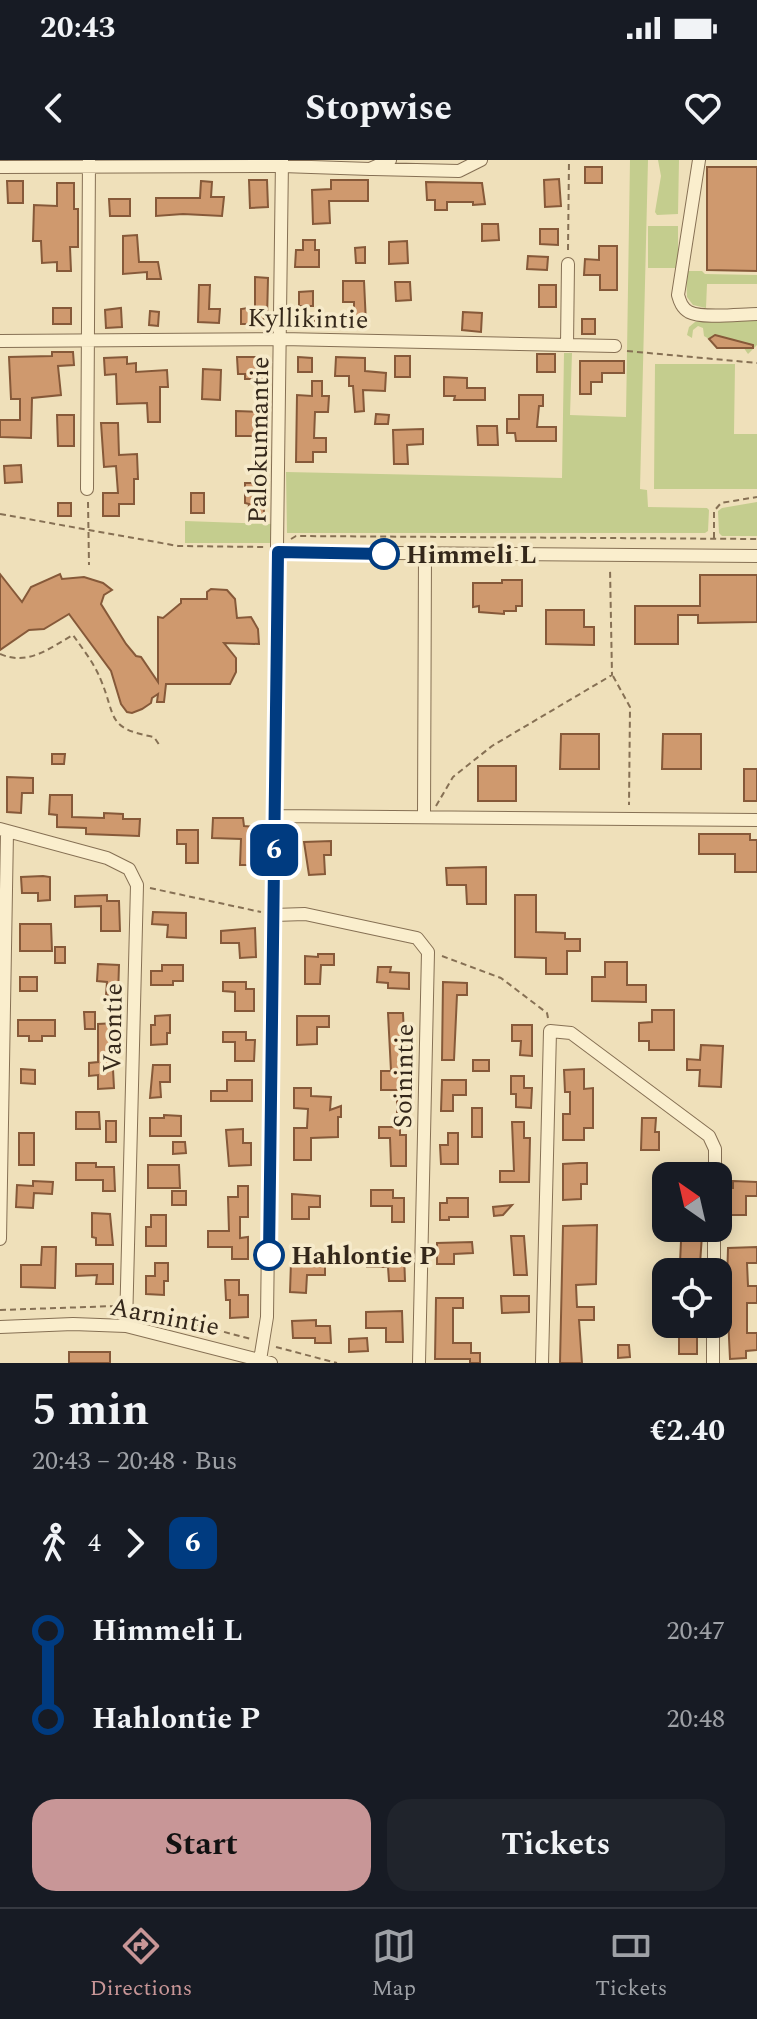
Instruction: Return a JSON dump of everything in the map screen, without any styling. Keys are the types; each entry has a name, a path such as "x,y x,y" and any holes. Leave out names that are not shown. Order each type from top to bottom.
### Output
{"street":[{"path":"370,169 390,160"},
{"path":"0,167 89,163 282,163 459,171 481,160"},
{"path":"699,160 678,295 681,305 688,312 698,315 757,314"},
{"path":"87,489 89,163"},
{"name":"Palokunnantie","path":"266,1361 282,163"},
{"path":"567,345 568,264"},
{"name":"Kyllikintie","path":"0,341 282,339 615,346"},
{"path":"278,548 425,554 757,556"},
{"path":"424,817 425,554"},
{"path":"274,816 757,820"},
{"path":"0,1239 3,830 107,858 129,869 137,885"},
{"name":"Vaontie","path":"126,1326 137,885"},
{"path":"274,915 305,914 417,938 428,952"},
{"name":"Soinintie","path":"419,1363 428,952"},
{"path":"542,1363 550,1031 571,1033 709,1136 715,1149 715,1162"},
{"name":"Aarnintie","path":"0,1327 73,1324 126,1326 266,1361"},
{"path":"713,1338 713,1363"}],"path":[{"path":"568,264 569,160"},
{"path":"615,346 629,352 757,363"},
{"path":"87,489 89,565"},
{"path":"714,538 714,511 721,503 757,497"},
{"path":"0,514 178,546 278,548 296,536 757,539"},
{"path":"610,555 612,675 630,707 629,809"},
{"path":"0,654 13,660 31,659 73,635 100,676 113,717 120,727 131,733 154,737 160,746"},
{"path":"435,807 453,777 492,746 612,675"},
{"path":"137,885 274,915"},
{"path":"428,952 501,978 547,1013 550,1031"}],"green space":[{"path":"630,160 648,160 640,489 647,490 648,507 707,508 708,531 287,533 286,472 562,478 564,353 572,353 570,415 626,417"},
{"path":"658,160 679,160 678,214 657,215 655,212 661,176"},
{"path":"648,226 678,226 678,268 648,268"},
{"path":"686,271 757,275 757,284 707,284 706,308 693,305 687,297"},
{"path":"723,317 757,317 757,345 748,354 739,341 715,335 709,339 704,336 703,328 698,326 693,330 692,338 687,335 689,327 695,322"},
{"path":"655,364 735,364 734,434 757,434 757,489 654,489"},
{"path":"757,502 757,536 722,536 719,533 718,511"},
{"path":"185,521 273,524 272,543 185,543"}],"building":[{"path":"585,167 602,167 602,183 585,183"},
{"path":"707,167 757,167 757,271 707,270"},
{"path":"559,179 561,206 545,207 544,180"},
{"path":"249,180 267,180 268,207 250,208"},
{"path":"331,180 368,180 368,201 329,201 330,223 313,224 312,190 331,189"},
{"path":"7,181 23,181 23,203 8,203"},
{"path":"201,181 212,182 211,197 224,197 222,216 156,216 156,198 200,198"},
{"path":"426,182 482,183 485,204 447,202 447,210 435,210 435,200 427,200"},
{"path":"57,183 74,183 78,247 70,247 71,271 57,271 57,262 42,263 41,241 33,241 34,205 57,206"},
{"path":"109,199 130,199 130,216 110,216"},
{"path":"482,224 498,224 499,240 482,241"},
{"path":"540,229 558,229 558,245 540,244"},
{"path":"137,235 139,262 158,262 161,279 147,279 147,272 123,274 123,236"},
{"path":"303,240 315,240 315,250 319,250 319,267 295,267 296,250 303,250"},
{"path":"407,241 408,263 389,264 389,242"},
{"path":"599,246 617,246 617,290 600,290 600,275 584,275 585,259 599,260"},
{"path":"365,247 365,263 356,263 355,248"},
{"path":"528,256 548,257 547,270 527,269"},
{"path":"255,277 268,278 267,319 256,319 256,324 241,324 241,309 255,307"},
{"path":"343,281 364,281 366,324 354,324 354,302 343,302"},
{"path":"395,282 410,282 411,300 396,301"},
{"path":"199,285 210,285 209,309 220,309 219,323 198,322"},
{"path":"539,285 556,285 556,307 539,307"},
{"path":"313,291 313,306 299,306 299,292"},
{"path":"53,308 71,308 71,324 53,324"},
{"path":"121,308 122,327 106,328 105,310"},
{"path":"150,311 159,312 158,326 149,325"},
{"path":"463,312 482,313 481,332 462,330"},
{"path":"315,315 327,315 328,329 315,329"},
{"path":"582,319 595,319 595,334 582,334"},
{"path":"715,335 753,345 753,348 717,348 709,339"},
{"path":"52,352 73,352 74,365 58,366 61,395 32,398 31,438 0,437 0,420 20,420 20,399 11,399 9,357 52,356"},
{"path":"537,354 555,354 555,372 537,372"},
{"path":"395,356 410,356 410,377 395,377"},
{"path":"127,357 127,364 136,363 136,372 167,370 168,387 160,387 160,422 148,422 147,403 117,404 116,374 105,375 104,358"},
{"path":"237,357 258,357 258,366 267,366 267,379 245,379 245,374 238,374"},
{"path":"298,357 312,358 312,372 298,372"},
{"path":"336,357 365,358 365,371 386,373 385,391 363,390 364,411 355,412 349,376 335,376"},
{"path":"580,361 624,361 624,373 602,373 602,382 591,382 591,394 580,394"},
{"path":"203,369 221,370 220,400 202,399"},
{"path":"444,377 467,378 467,388 485,388 485,400 454,400 455,396 444,396"},
{"path":"312,381 322,381 322,396 329,396 328,412 315,412 314,438 326,438 326,452 313,452 313,462 296,462 297,395 312,396"},
{"path":"519,395 543,395 537,427 556,427 556,441 516,441 515,433 507,433 507,419 519,419"},
{"path":"236,411 264,412 264,436 236,436"},
{"path":"376,414 389,415 388,424 375,424"},
{"path":"57,415 74,415 74,446 58,446"},
{"path":"101,423 118,423 119,455 137,454 138,479 134,479 134,504 119,504 119,516 103,516 103,493 118,493 116,466 104,467"},
{"path":"477,426 497,426 498,445 478,445"},
{"path":"423,429 423,444 407,445 408,464 394,464 393,430"},
{"path":"21,465 22,482 5,483 4,466"},
{"path":"245,483 263,483 264,515 248,514"},
{"path":"191,493 204,493 204,513 191,513"},
{"path":"58,503 71,503 71,516 58,516"},
{"path":"0,574 22,602 31,587 60,574 62,579 84,577 103,583 112,590 104,595 101,604 126,644 136,656 141,657 158,682 158,617 163,618 181,603 181,599 207,599 207,592 211,589 227,590 235,599 237,618 251,617 258,629 259,644 224,643 236,658 236,672 230,684 166,684 164,702 157,702 158,694 142,709 127,712 121,704 111,671 69,614 44,629 29,630 0,650"},
{"path":"700,575 757,575 757,622 698,623 698,615 678,615 678,644 635,644 635,606 700,606"},
{"path":"502,580 522,580 522,606 516,606 516,611 504,611 504,614 479,612 479,606 473,607 473,583 502,583"},
{"path":"546,610 584,610 584,627 594,627 594,645 546,644"},
{"path":"561,734 599,734 599,769 560,769"},
{"path":"663,734 701,734 701,769 662,769"},
{"path":"52,754 65,754 64,764 52,764"},
{"path":"478,766 516,766 516,801 478,801"},
{"path":"744,769 757,769 757,801 744,801"},
{"path":"7,777 33,778 33,793 22,793 21,813 7,812"},
{"path":"50,795 72,795 72,817 104,818 104,813 123,814 123,819 140,819 139,836 86,834 86,828 57,827 57,815 49,814"},
{"path":"213,818 243,818 244,826 257,827 257,865 240,865 241,839 212,838"},
{"path":"177,830 198,830 198,863 186,863 186,844 177,844"},
{"path":"699,834 750,834 750,840 757,840 757,872 735,872 735,854 699,854"},
{"path":"331,841 331,855 324,855 325,874 309,875 304,842"},
{"path":"486,867 486,904 467,904 466,885 447,885 446,868"},
{"path":"21,877 50,877 50,900 38,901 38,893 22,893"},
{"path":"107,895 107,901 119,901 120,931 101,931 101,906 75,907 75,896"},
{"path":"515,895 536,895 536,932 565,933 565,939 580,939 580,951 567,951 567,974 546,974 546,958 515,957"},
{"path":"153,912 186,913 186,938 167,937 168,925 152,924"},
{"path":"20,924 51,924 52,951 20,951"},
{"path":"255,928 256,957 240,958 239,943 221,943 221,931"},
{"path":"55,947 65,947 65,963 55,963"},
{"path":"318,954 334,954 334,965 321,965 320,984 305,984 305,956 318,957"},
{"path":"605,962 627,962 627,985 646,985 646,1002 592,1001 592,977 605,977"},
{"path":"98,964 119,965 118,996 106,995 107,982 97,981"},
{"path":"162,965 183,965 183,981 173,981 173,985 151,985 151,971 162,971"},
{"path":"378,967 391,967 390,972 409,973 409,989 388,988 388,983 377,982"},
{"path":"20,977 37,977 37,991 20,991"},
{"path":"223,982 246,982 246,989 254,989 254,1011 235,1011 235,992 223,991"},
{"path":"443,982 467,983 467,995 457,995 454,1060 442,1060"},
{"path":"652,1010 674,1010 674,1050 649,1050 649,1041 639,1041 639,1023 652,1022"},
{"path":"84,1012 95,1012 95,1029 85,1029"},
{"path":"388,1013 403,1013 404,1034 409,1034 405,1090 381,1090 381,1071 391,1071"},
{"path":"170,1015 167,1044 151,1045 151,1025 155,1025 155,1016"},
{"path":"297,1016 329,1016 329,1027 317,1027 317,1044 297,1045"},
{"path":"18,1020 55,1020 55,1036 42,1036 42,1041 29,1041 29,1036 18,1036"},
{"path":"116,1023 116,1050 112,1050 114,1088 98,1089 98,1075 89,1076 89,1063 98,1062 98,1024"},
{"path":"512,1025 532,1025 532,1056 520,1055 521,1041 512,1041"},
{"path":"223,1032 246,1032 246,1040 255,1040 254,1061 235,1061 235,1042 223,1042"},
{"path":"701,1045 723,1046 721,1087 699,1086 700,1070 687,1070 687,1059 700,1060"},
{"path":"473,1060 489,1060 489,1071 473,1071"},
{"path":"153,1065 170,1065 170,1082 160,1082 161,1097 150,1098"},
{"path":"21,1069 35,1070 35,1084 21,1083"},
{"path":"584,1069 584,1089 593,1088 593,1128 584,1128 584,1140 563,1140 563,1114 570,1114 570,1092 565,1092 564,1070"},
{"path":"511,1076 524,1076 524,1088 532,1088 531,1108 516,1107 516,1094 511,1094"},
{"path":"227,1080 252,1080 252,1101 211,1101 211,1091 227,1091"},
{"path":"442,1080 466,1080 466,1095 453,1095 453,1111 441,1111"},
{"path":"294,1088 311,1088 311,1096 331,1097 330,1110 341,1106 338,1137 311,1138 311,1160 294,1160 294,1128 307,1128 308,1109 294,1108"},
{"path":"397,1097 410,1097 410,1112 397,1112"},
{"path":"472,1108 482,1108 482,1137 472,1137"},
{"path":"76,1112 99,1112 100,1129 76,1129"},
{"path":"164,1115 181,1116 181,1136 150,1136 150,1118 164,1118"},
{"path":"642,1118 656,1118 659,1150 641,1150"},
{"path":"106,1121 116,1121 116,1142 106,1142"},
{"path":"512,1122 524,1122 524,1138 530,1138 529,1182 500,1182 500,1171 514,1171"},
{"path":"379,1127 400,1127 400,1135 406,1135 406,1166 391,1166 390,1138 379,1138"},
{"path":"243,1129 243,1143 251,1143 251,1165 229,1166 226,1130"},
{"path":"19,1133 34,1133 34,1165 19,1165"},
{"path":"448,1133 458,1133 458,1164 441,1164 440,1145 448,1145"},
{"path":"173,1142 185,1142 186,1153 173,1154"},
{"path":"76,1163 114,1167 115,1191 103,1191 103,1180 76,1180"},
{"path":"587,1163 587,1184 581,1184 581,1199 563,1200 563,1164"},
{"path":"148,1165 179,1165 180,1188 148,1188"},
{"path":"33,1181 53,1182 52,1194 34,1193 33,1208 16,1207 17,1185 33,1186"},
{"path":"733,1181 757,1182 757,1196 746,1196 746,1215 732,1215"},
{"path":"238,1186 248,1186 248,1217 240,1217 240,1238 248,1237 248,1259 232,1259 232,1247 208,1247 208,1231 229,1231 228,1197 238,1197"},
{"path":"371,1190 393,1190 393,1198 404,1198 404,1222 392,1222 392,1206 371,1206"},
{"path":"172,1191 186,1191 186,1205 172,1205"},
{"path":"292,1194 320,1196 320,1207 309,1207 309,1219 292,1219"},
{"path":"447,1198 468,1198 468,1217 440,1220 440,1203 447,1203"},
{"path":"512,1205 503,1215 494,1216 493,1207"},
{"path":"92,1213 110,1214 113,1245 96,1245 96,1238 92,1237"},
{"path":"151,1215 166,1215 166,1246 146,1246 146,1227 151,1227"},
{"path":"597,1225 596,1284 576,1285 577,1307 594,1307 594,1320 579,1320 582,1363 560,1363 563,1226"},
{"path":"511,1236 524,1236 527,1275 514,1275"},
{"path":"472,1242 473,1253 454,1254 454,1264 437,1264 437,1243"},
{"path":"681,1242 702,1242 700,1258 680,1258"},
{"path":"42,1247 56,1247 55,1288 21,1287 21,1265 41,1265"},
{"path":"757,1247 757,1263 747,1263 748,1286 757,1286 757,1303 747,1303 747,1333 757,1333 757,1350 746,1351 746,1358 730,1359 732,1258 728,1258 728,1248"},
{"path":"404,1253 405,1281 389,1281 388,1267 367,1267 367,1254"},
{"path":"291,1262 325,1264 325,1275 307,1275 306,1293 290,1292"},
{"path":"155,1263 168,1263 164,1295 146,1294 146,1276 155,1276"},
{"path":"76,1264 113,1264 113,1284 96,1284 97,1275 76,1276"},
{"path":"225,1280 239,1280 239,1295 248,1295 248,1317 230,1318"},
{"path":"501,1296 529,1296 529,1312 502,1313"},
{"path":"436,1298 463,1298 463,1308 453,1308 453,1343 471,1343 471,1353 480,1353 480,1363 470,1363 470,1359 435,1359"},
{"path":"402,1311 403,1342 386,1342 386,1328 366,1328 366,1312"},
{"path":"316,1320 316,1326 330,1326 331,1343 315,1343 315,1338 293,1338 292,1321"},
{"path":"367,1338 368,1351 349,1352 349,1339"},
{"path":"679,1338 697,1338 697,1354 679,1354"},
{"path":"618,1345 629,1345 630,1357 618,1358"},
{"path":"69,1352 110,1352 110,1363 69,1363"}],"bus line":[{"name":"6","path":"269,1255 278,552 384,554"}],"place":[{"name":"Himmeli L","path":"384,554"},
{"name":"Hahlontie P","path":"269,1255"}]}
